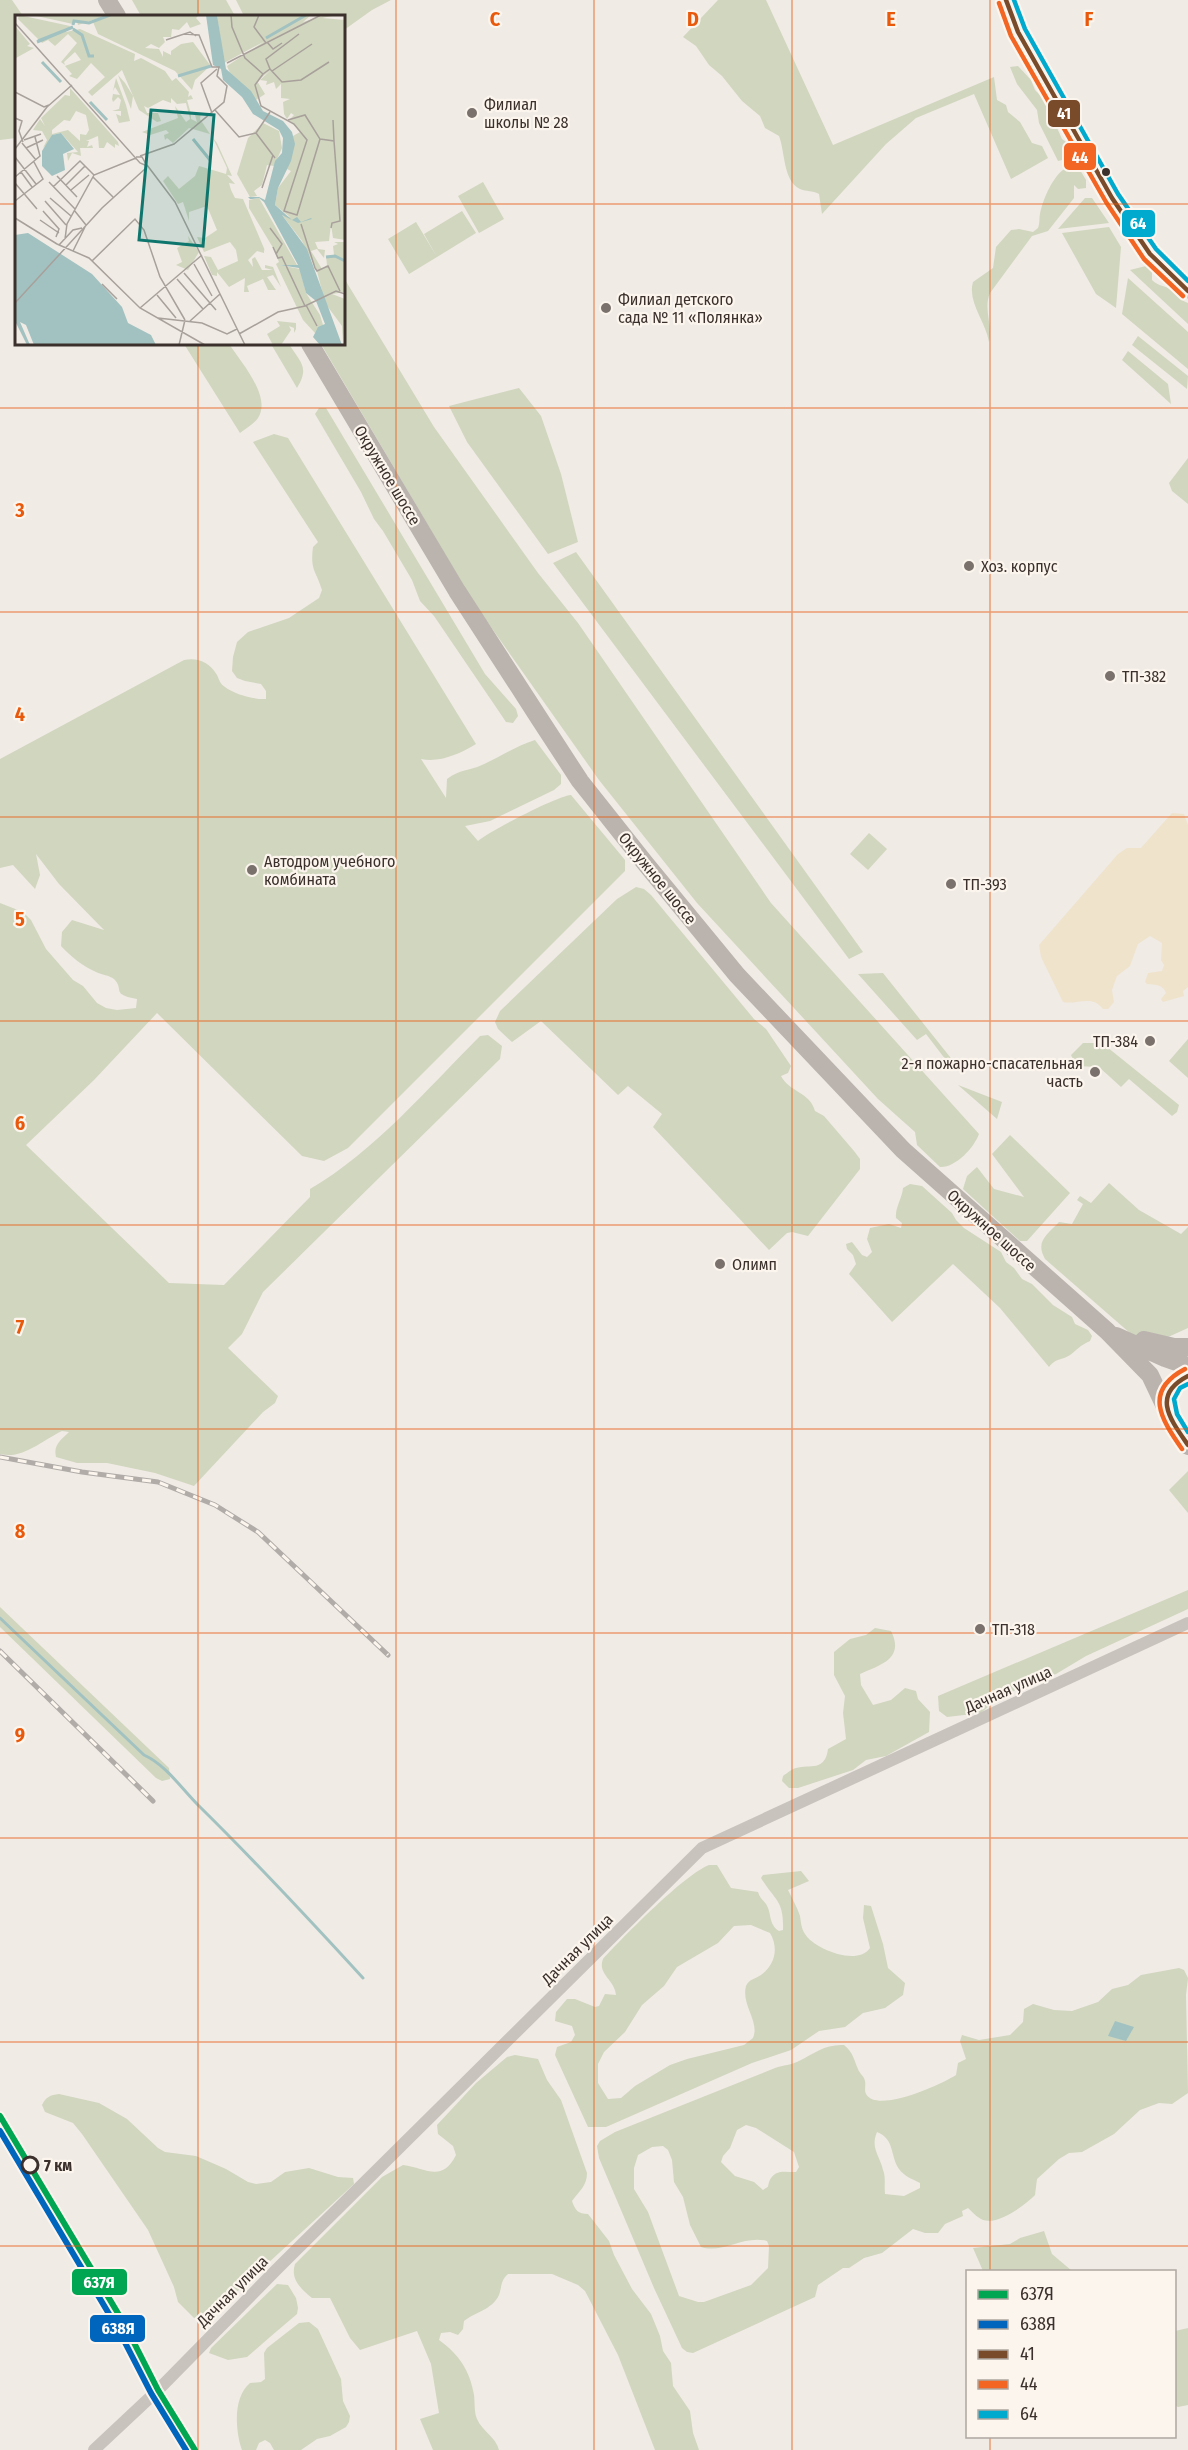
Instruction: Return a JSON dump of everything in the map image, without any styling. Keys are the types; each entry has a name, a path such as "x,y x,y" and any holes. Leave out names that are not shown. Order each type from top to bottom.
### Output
{"main road":[{"path":"107,0 116,15"},
{"name":"Окружное шоссе","path":"311,345 457,591 580,781 645,863 737,975 903,1150 1107,1331 1150,1375 1167,1411 1188,1445"},
{"path":"1107,1331 1174,1347 1188,1347"},
{"name":"Окружное шоссе","path":"1107,1331 1188,1366"},
{"path":"1167,1411 1166,1397 1170,1387 1179,1379 1188,1376"}],"street":[{"path":"1006,0 1018,32 1112,198 1150,254 1188,291"},
{"name":"Дачная улица","path":"94,2450 158,2390 702,1848 1188,1623"}],"green space":[{"path":"0,0 12,0 22,15 15,15 15,138 0,140"},
{"path":"132,0 226,0 234,15 140,15"},
{"path":"236,0 391,0 345,29 345,15 244,15"},
{"path":"718,0 766,0 833,145 994,77 997,100 1006,105 1008,112 1020,122 1032,143 1042,146 1048,158 1011,179 974,94 916,118 886,144 822,214 819,194 800,189 790,179 779,136 765,128 760,116 742,101 722,76 709,65 696,46 683,37"},
{"path":"1018,66 1044,99 1062,139 1071,146 1074,157 1058,161 1039,123 1037,110 1017,84 1010,67"},
{"path":"1067,167 1080,170 1086,180 1086,188 1078,189 1074,185 1074,198 1048,231 1032,236 990,293 987,305 989,342 973,297 973,282 993,268 996,247 1011,230 1033,232 1038,228 1041,208 1049,188"},
{"path":"483,182 504,219 479,233 458,196"},
{"path":"1085,198 1092,198 1109,223 1058,229"},
{"path":"462,211 476,233 437,257 424,234"},
{"path":"416,222 437,257 409,274 388,239"},
{"path":"1109,227 1121,247 1116,308 1096,294 1062,233"},
{"path":"1146,266 1152,270 1152,280 1169,288 1188,303 1188,324 1130,270"},
{"path":"1128,278 1188,332 1188,369 1122,314"},
{"path":"345,280 434,427 538,573 578,623 771,903 979,1134 958,1161 940,1167 917,1145 915,1132 878,1099 697,903 599,780 474,603 322,345 345,345"},
{"path":"1138,336 1188,376 1187,389 1132,345"},
{"path":"185,345 230,345 247,370 258,390 261,410 258,418 240,433"},
{"path":"272,345 290,345 300,360 303,375 297,388"},
{"path":"1128,351 1168,384 1171,404 1122,360"},
{"path":"519,388 541,416 561,474 578,542 548,554 467,442 449,406"},
{"path":"319,408 326,408 485,674 516,709 518,716 513,723 506,722 434,616 420,601 412,580 374,519 361,492 315,414"},
{"path":"274,434 288,438 476,744 449,757 435,760 421,759 446,798 447,779 535,740 561,775 561,784 554,790 490,821 465,826 478,841 523,815 571,795 625,860 625,871 348,1148 324,1161 302,1156 157,1013 94,1080 26,1145 169,1283 224,1285 310,1197 310,1189 334,1174 378,1138 480,1036 488,1035 502,1046 500,1059 263,1292 242,1334 228,1348 278,1396 275,1403 263,1412 194,1486 155,1473 107,1463 77,1463 56,1457 57,1446 69,1432 62,1431 24,1452 0,1454 0,903 23,912 31,920 46,949 97,1003 117,1010 136,1008 137,999 121,993 114,979 87,967 61,946 62,932 72,920 104,930 59,884 36,854 40,875 35,889 13,865 0,868 0,759 184,660 194,659 207,664 229,690 250,697 266,699 266,691 261,684 237,678 232,671 237,642 248,632 289,618 319,598 322,590 312,561 313,547 318,542 253,442"},
{"path":"1188,458 1188,504 1172,491 1169,483"},
{"path":"576,552 863,952 849,959 553,563"},
{"path":"869,833 887,849 868,870 850,854"},
{"path":"636,887 644,889 651,895 754,1019 766,1029 791,1066 788,1073 781,1076 789,1086 809,1100 815,1111 824,1116 860,1159 860,1169 808,1236 787,1233 769,1250 653,1127 662,1114 628,1086 618,1095 541,1021 512,1042 498,1029 495,1022 500,1011 617,899"},
{"path":"883,973 954,1062 949,1064 926,1034 917,1040 858,974"},
{"path":"1188,1039 1188,1078 1169,1061"},
{"path":"1083,1043 1102,1043 1179,1105 1177,1112 1172,1116 1129,1079 1121,1087 1099,1067 1076,1066 1071,1055"},
{"path":"958,1085 1002,1102 997,1119"},
{"path":"1010,1135 1070,1193 1027,1241 1020,1241 963,1189 967,1176 977,1167 994,1189 1024,1197 992,1154"},
{"path":"1109,1183 1139,1210 1181,1234 1188,1227 1188,1328 1146,1347 1045,1259 1042,1253 1041,1247 1044,1239 1059,1222 1072,1224 1083,1204 1077,1200 1080,1196 1091,1203"},
{"path":"910,1184 922,1186 952,1213 964,1228 1001,1252 1006,1262 1022,1279 1032,1284 1053,1305 1072,1317 1075,1324 1088,1330 1092,1336 1090,1341 1049,1367 1000,1308 953,1264 892,1322 849,1274 856,1264 846,1244 852,1242 862,1255 867,1257 872,1252 867,1239 870,1228 889,1224 901,1228 902,1223 896,1218 897,1210 903,1188"},
{"path":"1188,1471 1188,1513 1169,1490"},
{"path":"1188,1590 1188,1609 1086,1656 1056,1674 998,1698 981,1713 947,1717 939,1711 938,1696"},
{"path":"0,1607 169,1768 170,1779 162,1781 156,1778 0,1627"},
{"path":"875,1628 891,1631 895,1648 888,1660 860,1674 861,1685 873,1705 891,1700 905,1688 916,1691 918,1699 930,1712 929,1732 886,1756 866,1760 853,1770 798,1788 789,1788 782,1781 783,1776 796,1768 820,1764 824,1761 828,1749 846,1739 843,1713 845,1696 834,1675 834,1652 850,1639 866,1635"},
{"path":"709,1865 717,1865 731,1888 758,1892 768,1907 773,1925 779,1931 783,1930 780,1906 761,1878 763,1875 801,1871 809,1881 788,1890 799,1913 804,1932 817,1945 846,1956 864,1953 870,1948 863,1918 864,1905 871,1906 888,1968 905,1983 903,1995 885,2008 863,2013 845,2027 819,2031 791,2050 752,2063 606,2127 588,2127 555,2055 557,2047 571,2042 575,2035 572,2026 555,2021 556,2012 567,1999 575,1999 595,2007 599,2006 605,1994 616,1995 613,1985 602,1969 603,1959 654,1907 698,1871","holes":["751,1925 770,1933 775,1950 770,1966 761,1975 750,1980 746,1986 746,2000 755,2032 753,2038 744,2045 670,2065 635,2086 621,2098 608,2099 598,2083 598,2064 604,2052 625,2032 642,2005 664,1986 677,1967 718,1943 734,1926"]},
{"path":"1179,1968 1184,1970 1188,1978 1186,1995 1188,2093 1172,2104 1159,2103 1140,2110 1114,2134 1082,2152 1069,2153 1059,2159 1037,2179 1035,2195 1004,2217 989,2221 983,2220 968,2208 962,2211 963,2216 945,2224 938,2233 925,2233 913,2229 882,2253 864,2258 849,2268 843,2268 818,2285 815,2297 693,2353 682,2348 599,2158 597,2146 600,2141 615,2132 775,2068 796,2062 831,2046 844,2045 849,2050 864,2079 866,2094 872,2099 883,2101 910,2095 938,2085 956,2075 958,2063 966,2059 960,2041 962,2035 979,2040 1010,2035 1023,2022 1024,2009 1033,2004 1054,2010 1072,2011 1098,2002 1112,1989 1128,1985 1141,1975","holes":["746,2125 756,2128 794,2152 799,2167 796,2172 777,2173 771,2178 768,2187 763,2190 754,2182 735,2176 721,2162 737,2130","877,2132 887,2139 899,2169 920,2183 920,2188 904,2196 885,2194 884,2176 875,2147","663,2146 668,2150 672,2160 674,2182 683,2197 690,2225 701,2247 709,2249 750,2240 767,2241 769,2246 768,2268 751,2285 704,2302 679,2296 648,2212 634,2189 634,2168 638,2155 652,2147"]},
{"path":"515,2055 538,2059 547,2080 561,2100 587,2173 584,2185 572,2201 573,2204 579,2212 588,2214 609,2241 632,2289 651,2314 663,2351 671,2363 673,2386 690,2411 693,2433 699,2450 655,2450 618,2355 585,2291 578,2285 552,2274 508,2274 502,2282 496,2300 464,2321 463,2329 458,2335 450,2332 441,2333 439,2340 458,2357 466,2371 472,2386 477,2419 495,2441 499,2450 433,2450 420,2419 439,2413 431,2364 417,2331 360,2350 350,2338 330,2298 312,2298 295,2279 295,2264 382,2177 403,2165 433,2172 445,2169 451,2164 456,2155 453,2146 438,2134 437,2125 476,2083 507,2057"},
{"path":"59,2094 99,2103 127,2119 165,2152 196,2156 248,2182 256,2184 271,2182 285,2172 309,2168 338,2177 353,2178 354,2184 215,2312 194,2318 178,2302 174,2287 148,2230 82,2134 73,2123 45,2112 42,2105 45,2100"},
{"path":"1044,2231 1052,2254 1071,2270 983,2270 973,2248 1010,2244 1020,2238"},
{"path":"277,2284 288,2285 296,2298 297,2314 247,2357 228,2360 209,2353 211,2348"},
{"path":"309,2322 318,2329 341,2379 343,2401 350,2416 349,2422 346,2427 330,2436 317,2439 301,2450 274,2450 265,2440 259,2443 256,2450 242,2450 237,2414 244,2389 250,2383 261,2382 265,2379 264,2353 267,2348 299,2323"},
{"path":"1188,2328 1188,2405 1178,2407 1176,2406 1176,2331"}],"sand":[{"path":"1172,813 1184,814 1188,825 1188,987 1183,991 1184,996 1163,1002 1161,999 1166,993 1163,988 1145,982 1148,973 1162,971 1164,965 1161,960 1162,943 1150,936 1138,944 1130,966 1117,976 1112,990 1114,1002 1108,1009 1103,1009 1089,1001 1063,1002 1041,957 1039,945 1118,854 1127,848 1141,848"}],"water":[{"path":"1115,2021 1134,2027 1126,2041 1108,2036"}],"waterway":[{"path":"0,1618 144,1755 166,1771 282,1890 363,1978"}],"railway":[{"path":"0,1457 82,1472 158,1482 215,1505 258,1532 388,1655"},
{"path":"0,1651 153,1801"}],"transit line":[{"name":"41","path":"1006,0 1018,32 1112,198 1150,254 1188,291"},
{"name":"64","path":"1014,0 1025,29 1118,194 1156,249 1188,281"},
{"name":"44","path":"999,3 1011,36 1106,202 1144,259 1183,296"},
{"name":"44","path":"1182,1449 1163,1416 1160,1396 1172,1378 1185,1369"},
{"name":"41","path":"1188,1376 1177,1383 1167,1399 1170,1417 1188,1445"},
{"name":"64","path":"1188,1384 1180,1388 1174,1399 1177,1414 1188,1432"},
{"name":"637Я","path":"0,2116 125,2325 158,2390 195,2450"},
{"name":"638Я","path":"0,2131 118,2329 151,2393 186,2450"}],"place":[{"name":"Филиал школы № 28","path":"472,113"},
{"name":"Филиал детского сада № 11 «Полянка»","path":"606,308"},
{"name":"Хоз. корпус","path":"969,566"},
{"name":"ТП-382","path":"1110,676"},
{"name":"Автодром учебного комбината","path":"252,870"},
{"name":"ТП-393","path":"951,884"},
{"name":"ТП-384","path":"1150,1041"},
{"name":"2-я пожарно-спасательная часть","path":"1095,1072"},
{"name":"Олимп","path":"720,1264"},
{"name":"ТП-318","path":"980,1629"},
{"name":"7 км","path":"30,2165"}]}
